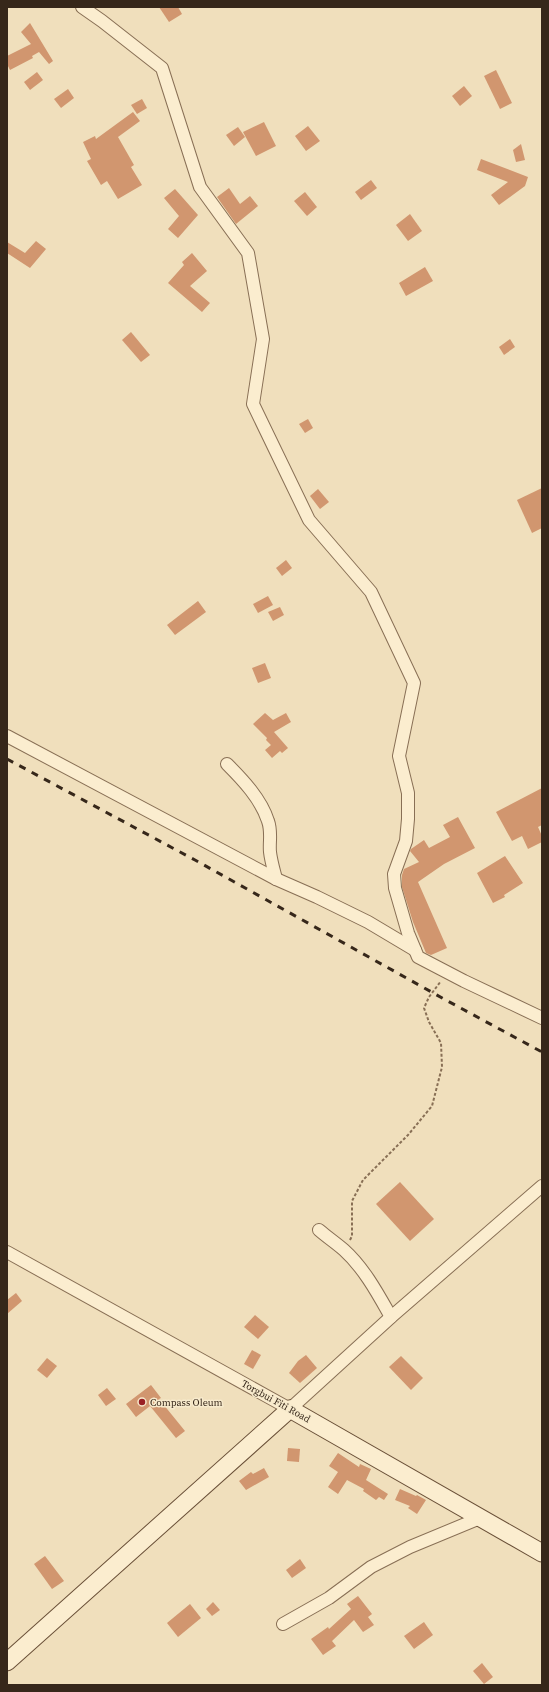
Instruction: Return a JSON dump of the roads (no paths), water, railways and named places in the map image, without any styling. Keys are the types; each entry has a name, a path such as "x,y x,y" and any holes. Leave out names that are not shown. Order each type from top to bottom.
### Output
{"street":[{"path":"82,7 162,68 200,187 248,253 263,338 253,404 309,520 371,592 414,683 398,756 408,793 406,842 394,874 395,888 408,933 415,950 418,956 542,1018"},
{"path":"7,736 276,880 368,922 415,950"},
{"path":"226,764 245,783 260,804 268,821 271,837 270,851 276,880"},
{"path":"7,1662 391,1317 542,1186"},
{"path":"319,1230 344,1251 359,1267 377,1292 391,1317"},
{"name":"Torgbui Fiti Road","path":"7,1252 290,1409 542,1553"},
{"path":"283,1624 330,1598 371,1567 410,1547 480,1518"}],"railway":[{"path":"7,759 195,860 542,1052"}],"place":[{"name":"Compass Oleum","path":"142,1402"}]}
